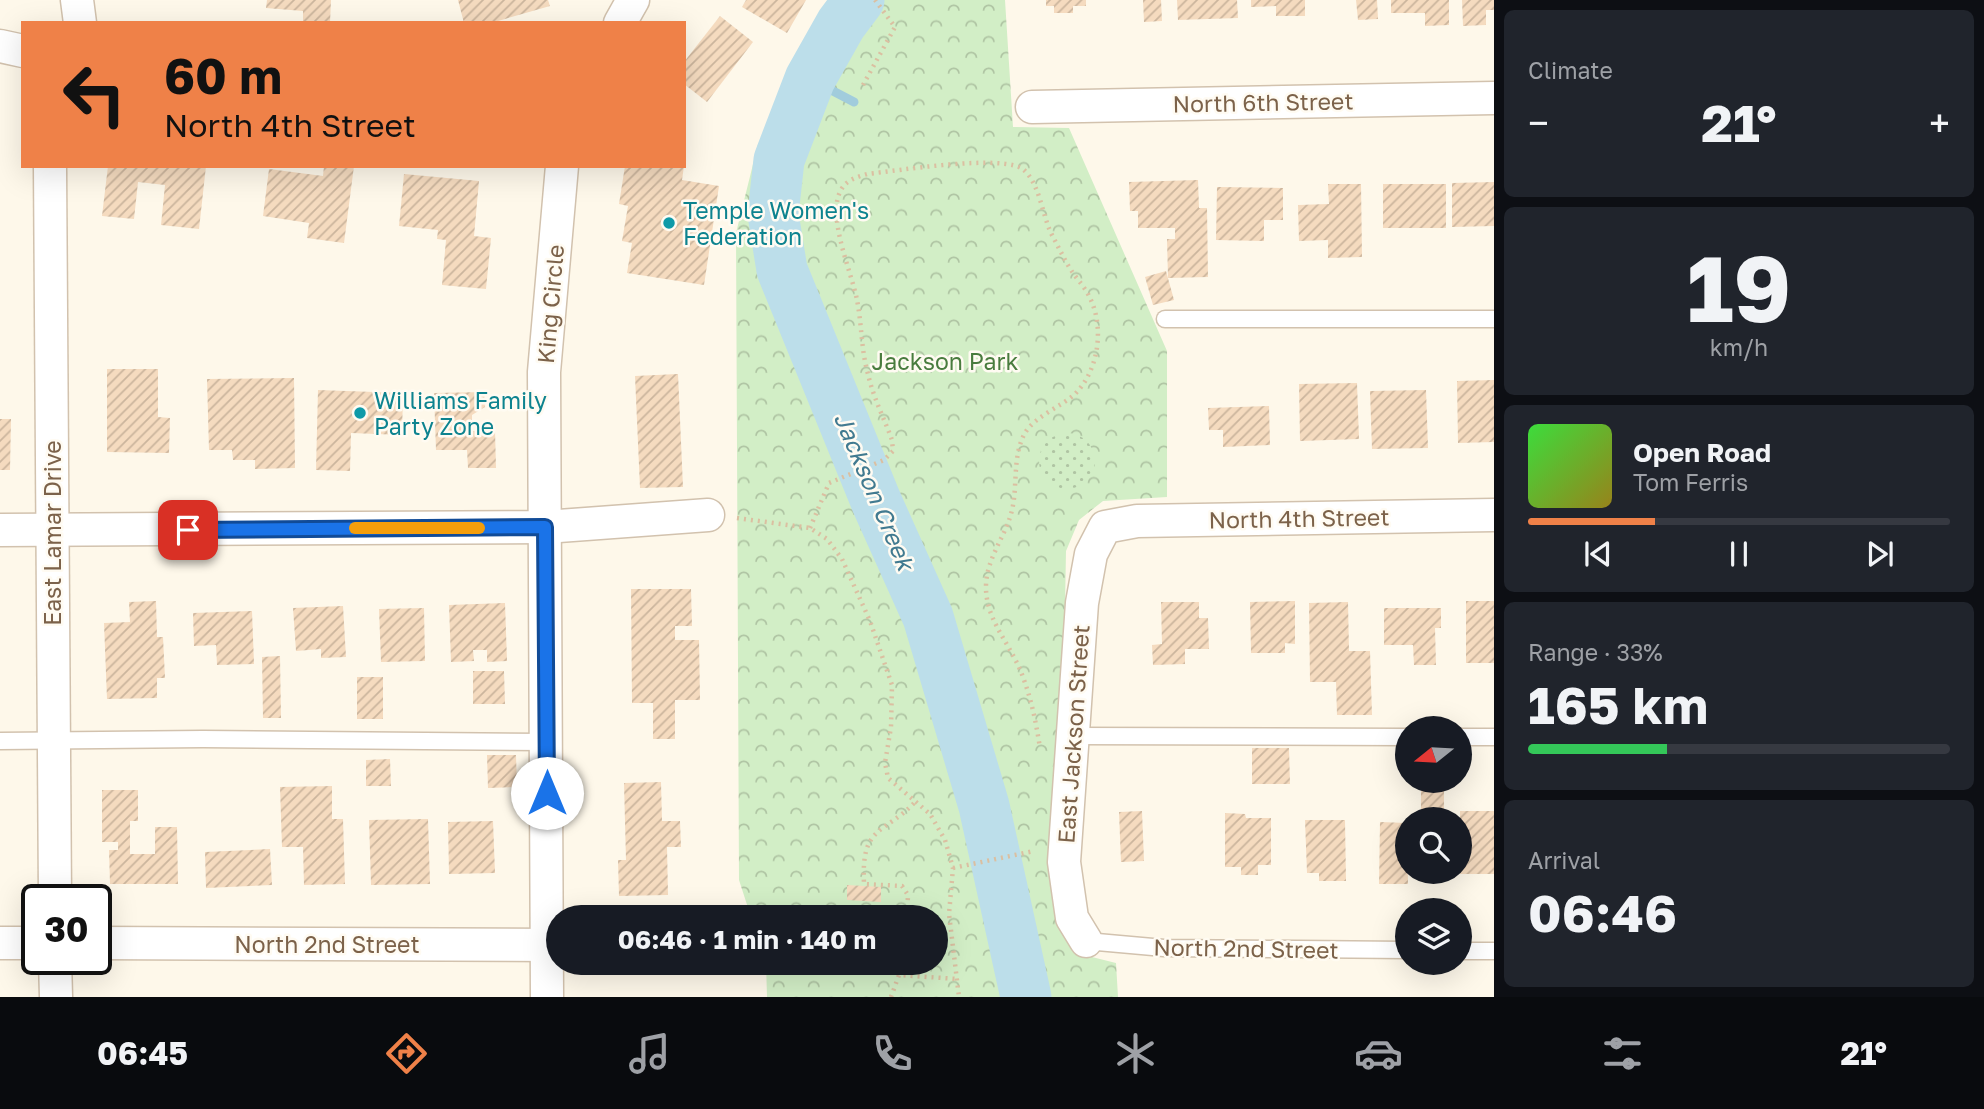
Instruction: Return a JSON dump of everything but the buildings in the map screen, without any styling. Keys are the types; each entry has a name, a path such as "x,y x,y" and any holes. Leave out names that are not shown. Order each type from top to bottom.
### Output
{"street":[{"path":"78,0 80,21"},
{"path":"621,21 633,0"},
{"path":"0,46 21,51"},
{"name":"North 6th Street","path":"1032,107 1494,97"},
{"name":"East Lamar Drive","path":"50,168 55,884"},
{"name":"King Circle","path":"552,905 546,742 544,372 562,168"},
{"path":"0,530 545,527 708,515"},
{"name":"North 4th Street","path":"1105,527 1137,521 1494,515"},
{"name":"East Jackson Street","path":"1086,940 1072,918 1064,862 1082,603 1091,554 1105,527"},
{"path":"0,943 21,943"},
{"name":"North 2nd Street","path":"112,943 546,945"},
{"path":"55,975 56,997"},
{"name":"King Circle","path":"547,997 550,975"}],"lane":[{"path":"1165,319 1494,319"},
{"path":"1073,736 1395,737"},
{"path":"1472,737 1494,737"},
{"path":"0,741 217,739 546,742"},
{"name":"North 2nd Street","path":"1086,940 1164,948 1395,950"},
{"path":"1472,951 1494,951"}],"path":[{"path":"863,85 895,27 875,0"},
{"path":"810,528 829,483 884,460 893,451 892,440 868,377 861,343 857,300 839,236 837,207 840,191 850,180 867,174 985,162 1006,162 1022,168 1032,181 1048,228 1070,268 1089,295 1096,314 1097,351 1092,372 1075,394 1026,431 1017,453 1016,487 1011,515 988,566 988,607 1020,669 1032,701 1041,760"},
{"path":"708,515 810,528 827,539 842,559 870,621 892,685 891,727 885,763 888,778 930,814 945,840 953,869 949,914 959,997"},
{"path":"907,905 908,895 902,886 864,884 863,862 870,839 916,801"},
{"path":"953,869 1034,852 1039,839"},
{"path":"891,997 899,975 957,979"}],"green space":[{"name":"Jackson Park","path":"854,0 1005,0 1013,127 1069,128 1167,351 1167,497 1103,501 1079,520 1066,551 1065,606 1080,954 1116,963 1118,997 767,997 766,975 948,975 948,905 747,905 739,880 736,233 758,144"},
{"path":"1061,433 1073,433 1083,437 1091,445 1095,461 1091,477 1083,485 1073,489 1061,489 1051,485 1043,477 1039,467 1039,455 1043,445 1051,437"}],"waterway":[{"name":"Jackson Creek","path":"859,0 841,24 810,79 779,160 773,214 782,270 876,501 928,617 984,806 1026,997"},
{"path":"810,79 854,102"}],"slow traffic":[{"path":"355,528 479,528"}],"place":[{"name":"Temple Women's Federation","path":"669,223"},
{"name":"Williams Family Party Zone","path":"360,413"}],"route":[{"path":"188,530 545,527 547,793"}]}
